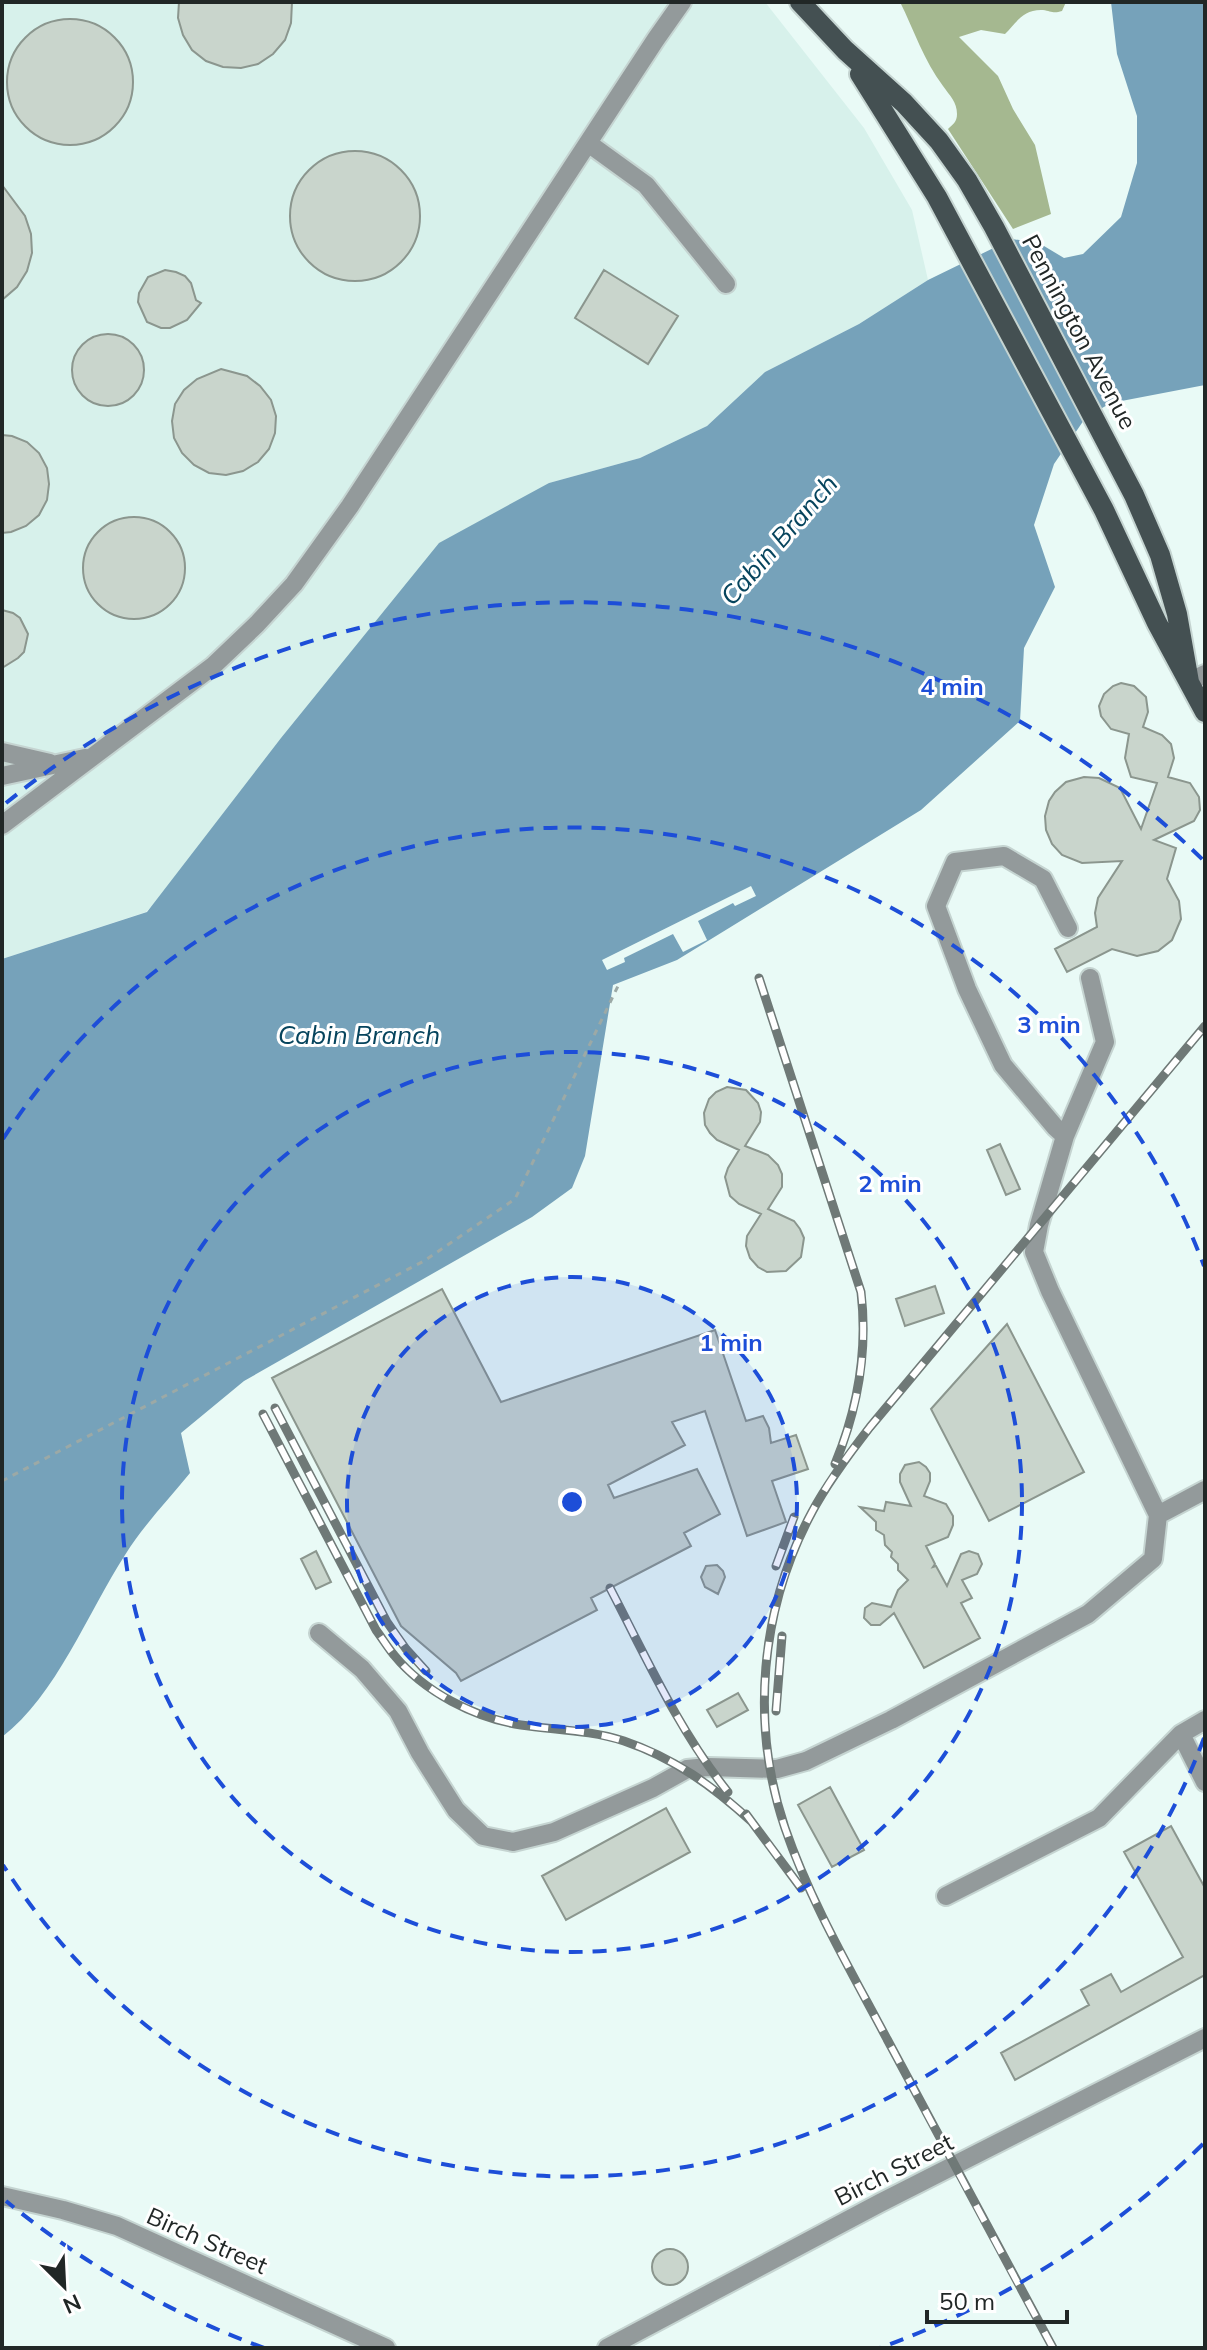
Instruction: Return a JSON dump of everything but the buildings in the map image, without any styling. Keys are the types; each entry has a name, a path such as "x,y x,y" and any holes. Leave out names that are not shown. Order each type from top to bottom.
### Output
{"main road":[{"name":"Pennington Avenue","path":"800,2 939,141 967,180 994,227 1109,442 1160,555 1205,712"},
{"name":"Pennington Avenue","path":"845,50 937,197 1104,510 1157,623 1197,678"}],"street":[{"path":"2,825 213,666 294,584 350,506 682,2"},
{"path":"588,143 646,185 726,284"},
{"path":"2,752 56,764"},
{"path":"2,776 93,756"},
{"path":"1065,1136 1003,1065 967,989 936,906 955,862 1004,856 1043,879 1068,928"},
{"path":"319,1633 362,1669 398,1711 456,1810 483,1836 513,1842 554,1832 653,1788 687,1769 777,1769 806,1761 891,1720 1088,1614 1153,1559 1158,1515 1034,1252 1065,1136 1105,1042 1090,978"},
{"path":"1158,1515 1205,1490"},
{"path":"946,1896 1099,1818 1181,1734 1205,1720"},
{"path":"1181,1734 1205,1782"},
{"name":"Birch Street","path":"607,2348 880,2203 1205,2038"},
{"name":"Birch Street","path":"2,2196 117,2226 386,2348"}],"path":[{"path":"2,1481 424,1261 515,1199 618,986"}],"shaded area":[{"path":"2,2 765,2 864,128 912,210 928,280 859,324 765,372 707,426 640,458 549,483 146,912 2,959"}],"green space":[{"path":"900,2 1066,2 1062,11 1036,10 1025,14 1005,34 981,30 959,37 998,76 1035,145 1051,214 1013,229 948,129 956,119 956,106 930,66"}],"water":[{"name":"Cabin Branch","path":"1111,2 1205,2 1205,385 1111,403 1086,417 1054,464 1034,525 1055,587 1024,648 1020,721 921,810 677,960 613,985 585,1156 572,1188 532,1217 244,1381 181,1433 190,1473 132,1544 70,1652 39,1699 2,1737 2,959 147,912 281,738 439,543 549,483 640,458 707,426 765,372 859,324 928,280 1012,239 1039,243 1064,258 1083,254 1121,217 1137,163 1137,116 1117,54"}],"pier":[{"path":"751,886 756,896 735,906 733,903 698,921 707,940 683,952 673,934 607,970 602,960"}],"railway":[{"path":"759,978 861,1292 863,1336 859,1380 850,1422 835,1464"},
{"path":"1053,2348 845,1962 806,1882 774,1789 764,1708 766,1667 771,1627 794,1549 839,1468 1205,1026"},
{"path":"275,1408 387,1622 426,1671"},
{"path":"263,1414 376,1630 394,1655 420,1681 469,1710 504,1722 598,1735 642,1748 692,1774 752,1822"},
{"path":"776,1566 794,1517"},
{"path":"610,1588 679,1719 728,1792"},
{"path":"776,1711 782,1636"},
{"path":"746,1814 801,1888"}]}
